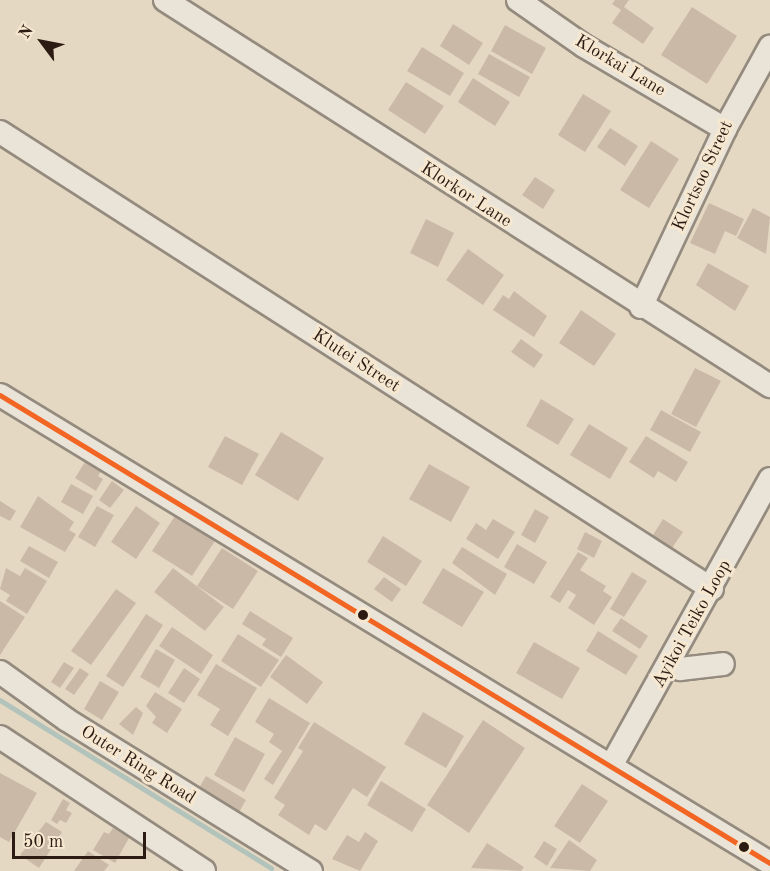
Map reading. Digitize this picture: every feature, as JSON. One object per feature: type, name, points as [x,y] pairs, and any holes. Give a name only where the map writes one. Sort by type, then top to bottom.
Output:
[{"type":"street","name":"Klorkor Lane","points":[[165,0],[642,308],[770,386]]},
{"type":"street","name":"Klorkai Lane","points":[[518,0],[584,46],[725,129]]},
{"type":"street","name":"Klortsoo Street","points":[[642,308],[725,129],[770,47]]},
{"type":"street","name":"Klutei Street","points":[[0,132],[712,589]]},
{"type":"street","points":[[0,394],[770,862]]},
{"type":"street","name":"Ayikoi Teiko Loop","points":[[611,766],[670,665],[770,479]]},
{"type":"street","points":[[670,665],[681,669],[723,664]]},
{"type":"street","name":"Outer Ring Road","points":[[0,672],[67,720],[311,871]]},
{"type":"street","points":[[0,738],[204,871]]},
{"type":"building","points":[[615,0],[629,0],[624,7],[654,28],[643,44],[612,23],[621,10],[612,4]]},
{"type":"building","points":[[692,7],[737,36],[707,84],[661,55]]},
{"type":"building","points":[[453,24],[483,43],[469,65],[440,46]]},
{"type":"building","points":[[505,25],[546,48],[532,74],[491,51]]},
{"type":"building","points":[[422,47],[464,73],[450,96],[407,71]]},
{"type":"building","points":[[489,54],[530,77],[519,97],[478,74]]},
{"type":"building","points":[[473,78],[510,102],[495,126],[458,102]]},
{"type":"building","points":[[406,82],[444,106],[425,134],[388,110]]},
{"type":"building","points":[[583,94],[611,111],[585,152],[558,135]]},
{"type":"building","points":[[610,128],[638,146],[625,166],[597,147]]},
{"type":"building","points":[[651,141],[679,159],[649,208],[620,190]]},
{"type":"building","points":[[535,177],[555,190],[543,209],[522,195]]},
{"type":"building","points":[[709,203],[744,219],[736,236],[725,231],[715,254],[690,243]]},
{"type":"building","points":[[753,208],[770,217],[766,254],[737,238]]},
{"type":"building","points":[[426,219],[454,233],[438,267],[410,253]]},
{"type":"building","points":[[468,249],[504,275],[483,305],[446,280]]},
{"type":"building","points":[[708,263],[749,286],[735,311],[696,285]]},
{"type":"building","points":[[514,291],[547,316],[534,337],[493,310],[503,295],[509,299]]},
{"type":"building","points":[[581,310],[616,334],[594,366],[559,343]]},
{"type":"building","points":[[521,339],[543,355],[534,368],[511,352]]},
{"type":"building","points":[[695,368],[721,381],[696,427],[671,414]]},
{"type":"building","points":[[541,399],[574,419],[558,445],[526,426]]},
{"type":"building","points":[[661,410],[701,432],[690,452],[650,430]]},
{"type":"building","points":[[589,424],[628,448],[610,479],[570,455]]},
{"type":"building","points":[[281,432],[324,458],[298,501],[255,475]]},
{"type":"building","points":[[225,436],[259,454],[242,485],[208,467]]},
{"type":"building","points":[[646,436],[688,462],[676,482],[658,471],[654,478],[629,462]]},
{"type":"building","points":[[88,457],[102,470],[98,476],[103,479],[96,491],[75,478]]},
{"type":"building","points":[[429,464],[470,487],[451,522],[409,499]]},
{"type":"building","points":[[112,481],[124,490],[110,508],[99,500]]},
{"type":"building","points":[[71,484],[93,496],[83,514],[61,502]]},
{"type":"building","points":[[38,496],[74,522],[69,530],[76,534],[65,552],[20,527]]},
{"type":"building","points":[[0,501],[16,511],[10,521],[0,516]]},
{"type":"building","points":[[97,506],[114,515],[95,547],[78,537]]},
{"type":"building","points":[[136,506],[160,523],[136,559],[111,542]]},
{"type":"building","points":[[535,509],[549,517],[535,543],[521,535]]},
{"type":"building","points":[[175,516],[215,541],[192,576],[152,551]]},
{"type":"building","points":[[493,519],[515,532],[498,559],[466,539],[476,523],[486,530]]},
{"type":"building","points":[[663,519],[683,532],[672,548],[653,535]]},
{"type":"building","points":[[585,532],[602,541],[594,558],[577,549]]},
{"type":"building","points":[[383,536],[422,561],[406,586],[367,562]]},
{"type":"building","points":[[517,544],[547,562],[534,584],[504,567]]},
{"type":"building","points":[[29,546],[58,562],[49,578],[20,561]]},
{"type":"building","points":[[462,547],[507,574],[495,595],[452,563]]},
{"type":"building","points":[[222,548],[258,571],[233,609],[197,586]]},
{"type":"building","points":[[578,552],[588,558],[580,570],[606,586],[603,591],[612,597],[594,625],[568,608],[576,595],[568,590],[560,603],[550,597]]},
{"type":"building","points":[[6,568],[20,576],[25,568],[47,581],[27,614],[6,601],[10,595],[0,589]]},
{"type":"building","points":[[173,568],[224,607],[205,631],[154,592]]},
{"type":"building","points":[[443,568],[484,592],[462,627],[422,603]]},
{"type":"building","points":[[632,572],[647,581],[624,617],[610,609]]},
{"type":"building","points":[[384,577],[401,589],[392,602],[374,589]]},
{"type":"building","points":[[116,589],[136,603],[91,665],[71,651]]},
{"type":"building","points":[[0,601],[25,617],[0,655]]},
{"type":"building","points":[[250,611],[293,638],[281,657],[262,645],[266,639],[242,624]]},
{"type":"building","points":[[146,614],[163,625],[123,687],[106,676]]},
{"type":"building","points":[[621,618],[648,636],[640,649],[612,631]]},
{"type":"building","points":[[172,627],[213,655],[201,674],[159,646]]},
{"type":"building","points":[[598,631],[638,656],[626,675],[586,651]]},
{"type":"building","points":[[238,634],[279,660],[261,687],[221,661]]},
{"type":"building","points":[[534,642],[580,668],[562,699],[516,673]]},
{"type":"building","points":[[156,649],[175,660],[159,688],[140,677]]},
{"type":"building","points":[[286,655],[323,682],[307,704],[270,677]]},
{"type":"building","points":[[64,662],[74,668],[60,688],[51,682]]},
{"type":"building","points":[[216,664],[257,688],[228,736],[210,725],[220,709],[197,695]]},
{"type":"building","points":[[80,668],[89,674],[74,695],[65,689]]},
{"type":"building","points":[[184,668],[200,679],[184,703],[168,693]]},
{"type":"building","points":[[100,681],[119,692],[102,720],[84,709]]},
{"type":"building","points":[[155,692],[182,709],[167,733],[152,723],[156,717],[146,706]]},
{"type":"building","points":[[269,698],[310,723],[273,785],[264,779],[282,751],[269,742],[274,734],[255,722]]},
{"type":"building","points":[[136,707],[143,713],[133,735],[119,724]]},
{"type":"building","points":[[423,712],[464,736],[446,768],[404,744]]},
{"type":"building","points":[[483,720],[525,748],[469,833],[427,805]]},
{"type":"building","points":[[314,722],[386,767],[367,797],[353,788],[326,831],[315,824],[309,835],[278,815],[285,805],[274,798],[303,751],[298,748]]},
{"type":"building","points":[[235,737],[265,754],[244,792],[214,775]]},
{"type":"building","points":[[0,773],[37,793],[9,842],[0,837]]},
{"type":"building","points":[[206,776],[246,800],[239,812],[199,788]]},
{"type":"building","points":[[381,781],[426,809],[412,832],[367,805]]},
{"type":"building","points":[[582,784],[608,801],[580,843],[554,826]]},
{"type":"building","points":[[63,799],[70,803],[66,810],[72,813],[66,823],[60,820],[57,824],[51,820]]},
{"type":"building","points":[[46,822],[62,832],[39,868],[20,855]]},
{"type":"building","points":[[113,828],[129,838],[115,863],[93,850],[104,832],[109,834]]},
{"type":"building","points":[[365,832],[378,841],[360,871],[332,859],[347,835],[359,842]]},
{"type":"building","points":[[569,840],[597,860],[590,871],[550,868]]},
{"type":"building","points":[[544,841],[557,849],[547,866],[534,857]]},
{"type":"building","points":[[487,843],[524,867],[521,871],[471,868]]},
{"type":"building","points":[[88,851],[109,865],[104,871],[74,871]]},
{"type":"waterway","points":[[0,700],[271,868]]},
{"type":"transit line","points":[[0,395],[770,863]]}]
